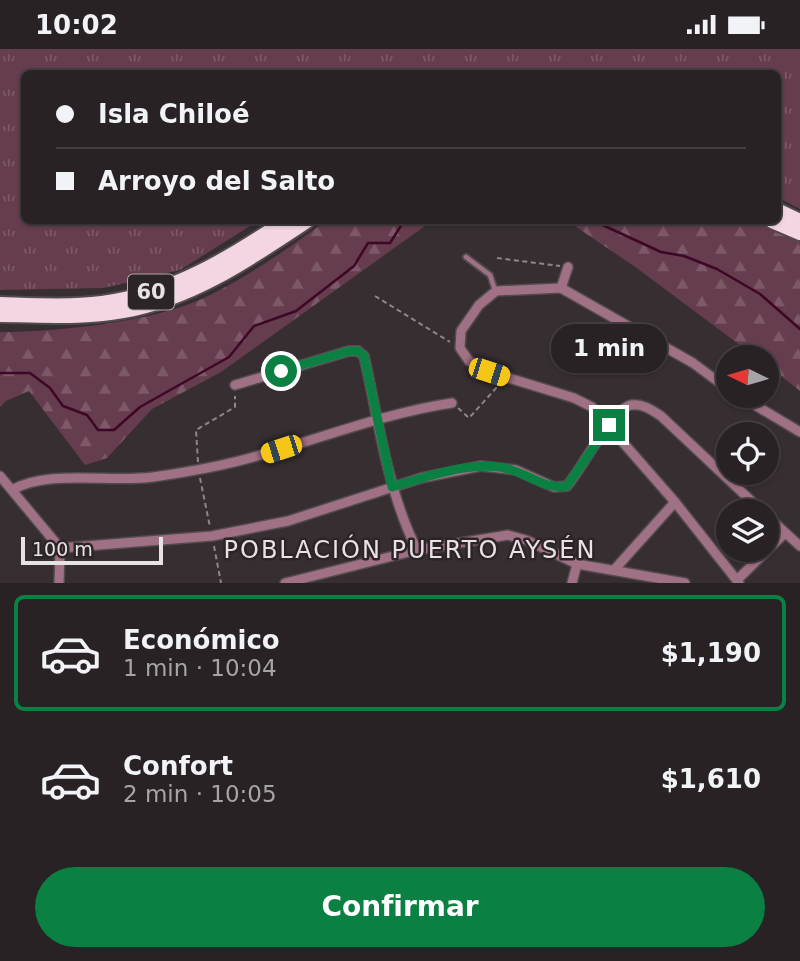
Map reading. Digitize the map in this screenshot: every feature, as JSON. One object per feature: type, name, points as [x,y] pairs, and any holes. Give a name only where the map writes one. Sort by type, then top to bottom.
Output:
[{"type":"highway","points":[[781,212],[800,221]]},
{"type":"highway","name":"60","points":[[0,304],[80,305],[139,296],[198,274],[280,224]]},
{"type":"highway","name":"60","points":[[0,318],[124,311],[171,299],[215,280],[302,224]]},
{"type":"highway","points":[[779,224],[800,233]]},
{"type":"street","points":[[561,288],[568,267]]},
{"type":"street","points":[[716,380],[692,363],[561,288],[496,291],[479,305],[461,331],[460,348],[468,361],[506,377],[574,398],[592,407],[675,502],[738,581],[785,533]]},
{"type":"street","points":[[235,385],[358,351],[364,356],[392,487],[402,519],[417,550]]},
{"type":"street","points":[[12,490],[26,482],[38,480],[125,481],[198,470],[256,457],[378,417],[452,403]]},
{"type":"street","points":[[60,548],[212,536],[288,521],[392,487],[481,466],[516,470],[554,487],[567,486],[609,425],[622,409],[630,405],[648,408],[749,499]]},
{"type":"street","points":[[760,408],[800,432]]},
{"type":"street","points":[[2,481],[60,548],[59,583]]},
{"type":"street","points":[[614,570],[675,502]]},
{"type":"street","points":[[779,528],[800,546]]},
{"type":"street","points":[[285,583],[417,550],[508,535],[526,540],[577,564],[685,583]]},
{"type":"street","points":[[572,583],[577,564]]},
{"type":"lane","points":[[466,257],[490,275],[496,291]]},
{"type":"path","points":[[498,258],[568,267]]},
{"type":"path","points":[[375,296],[460,348]]},
{"type":"path","points":[[452,403],[469,418],[506,377]]},
{"type":"path","points":[[198,470],[195,430],[235,407],[235,385]]},
{"type":"green space","points":[[0,49],[800,49],[800,209],[781,199],[781,70],[21,70],[21,224],[253,224],[180,270],[104,288],[0,290]]},
{"type":"green space","points":[[322,224],[428,224],[221,372],[152,409],[107,458],[85,465],[29,391],[6,401],[0,407],[0,332],[104,324],[159,313],[204,298],[282,252]]},
{"type":"green space","points":[[572,224],[760,224],[800,240],[800,391],[779,374],[779,345],[740,345],[638,269]]},
{"type":"waterway","points":[[0,373],[30,373],[50,388],[63,406],[87,415],[98,430],[114,430],[140,407],[229,357],[254,326],[296,311],[354,266],[368,243],[390,243],[402,224]]},
{"type":"waterway","points":[[600,224],[661,252],[684,256],[717,269],[760,294],[800,329]]},
{"type":"district","name":"POBLACIÓN PUERTO AYSÉN","points":[[410,550]]},
{"type":"route","points":[[281,371],[349,351],[358,351],[364,356],[392,487],[481,466],[516,470],[561,488],[567,486],[609,425]]}]
